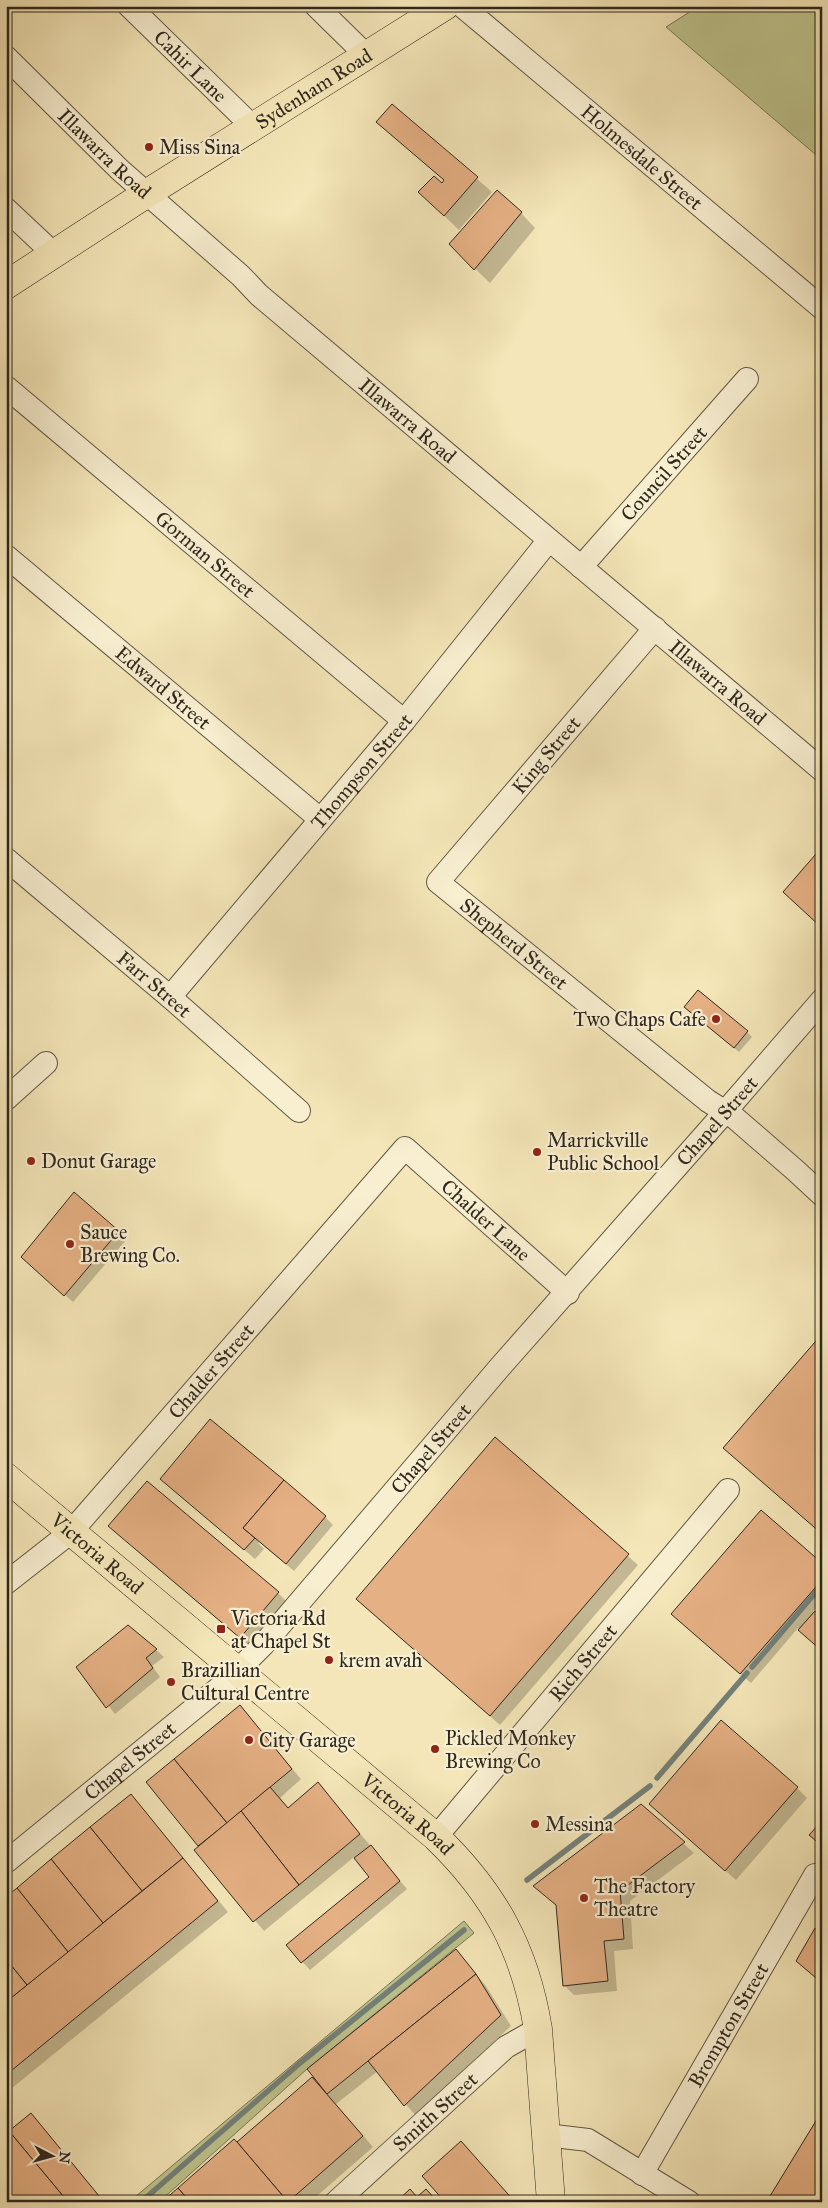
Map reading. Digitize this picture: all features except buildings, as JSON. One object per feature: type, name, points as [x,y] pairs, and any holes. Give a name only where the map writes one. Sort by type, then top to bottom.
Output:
[{"type":"main road","name":"Sydenham Road","points":[[6,285],[146,194],[446,6]]},
{"type":"main road","name":"Victoria Road","points":[[6,1477],[436,1837],[473,1874],[502,1918],[515,1945],[529,1986],[538,2030],[552,2202]]},
{"type":"street","name":"Cahir Lane","points":[[129,6],[253,128]]},
{"type":"street","points":[[316,6],[367,56]]},
{"type":"street","name":"Holmesdale Street","points":[[462,6],[822,308]]},
{"type":"street","name":"Illawarra Road","points":[[6,57],[146,194],[241,276],[259,295],[822,770]]},
{"type":"street","points":[[6,210],[54,254]]},
{"type":"street","name":"Council Street","points":[[581,567],[747,379]]},
{"type":"street","name":"Gorman Street","points":[[6,387],[404,721]]},
{"type":"street","name":"Thompson Street","points":[[170,997],[404,721],[549,540]]},
{"type":"street","name":"Edward Street","points":[[6,556],[320,820]]},
{"type":"street","name":"King Street","points":[[438,882],[654,628]]},
{"type":"street","name":"Farr Street","points":[[6,859],[170,997],[299,1111]]},
{"type":"street","name":"Shepherd Street","points":[[438,882],[708,1101],[735,1118],[822,1195]]},
{"type":"street","name":"Chapel Street","points":[[6,1862],[224,1684],[263,1645],[494,1374],[568,1293],[822,1000]]},
{"type":"street","points":[[6,1099],[46,1063]]},
{"type":"street","name":"Chalder Lane","points":[[405,1148],[568,1293]]},
{"type":"street","name":"Chalder Street","points":[[6,1583],[71,1532],[405,1148]]},
{"type":"street","name":"Rich Street","points":[[436,1837],[728,1490]]},
{"type":"street","name":"Brompton Street","points":[[642,2174],[816,1875]]},
{"type":"street","name":"Smith Street","points":[[336,2202],[506,2048],[538,2030]]},
{"type":"street","points":[[546,2135],[588,2140],[689,2202]]},
{"type":"green space","points":[[699,6],[822,6],[822,160],[666,27]]},
{"type":"green space","points":[[464,1921],[474,1933],[307,2069],[159,2202],[129,2202]]},
{"type":"waterway","points":[[752,1667],[822,1585]]},
{"type":"waterway","points":[[657,1778],[747,1673]]},
{"type":"waterway","points":[[527,1880],[650,1786]]},
{"type":"waterway","points":[[141,2202],[300,2063],[464,1930]]},
{"type":"place","name":"Miss Sina","points":[[149,147]]},
{"type":"place","name":"Two Chaps Cafe","points":[[716,1019]]},
{"type":"place","name":"Marrickville Public School","points":[[537,1152]]},
{"type":"place","name":"Donut Garage","points":[[31,1161]]},
{"type":"place","name":"Sauce Brewing Co.","points":[[70,1244]]},
{"type":"place","name":"Victoria Rd at Chapel St","points":[[221,1629]]},
{"type":"place","name":"krem avah","points":[[329,1660]]},
{"type":"place","name":"Brazillian Cultural Centre","points":[[171,1682]]},
{"type":"place","name":"City Garage","points":[[249,1740]]},
{"type":"place","name":"Pickled Monkey Brewing Co","points":[[435,1749]]},
{"type":"place","name":"Messina","points":[[535,1824]]},
{"type":"place","name":"The Factory Theatre","points":[[584,1898]]}]
